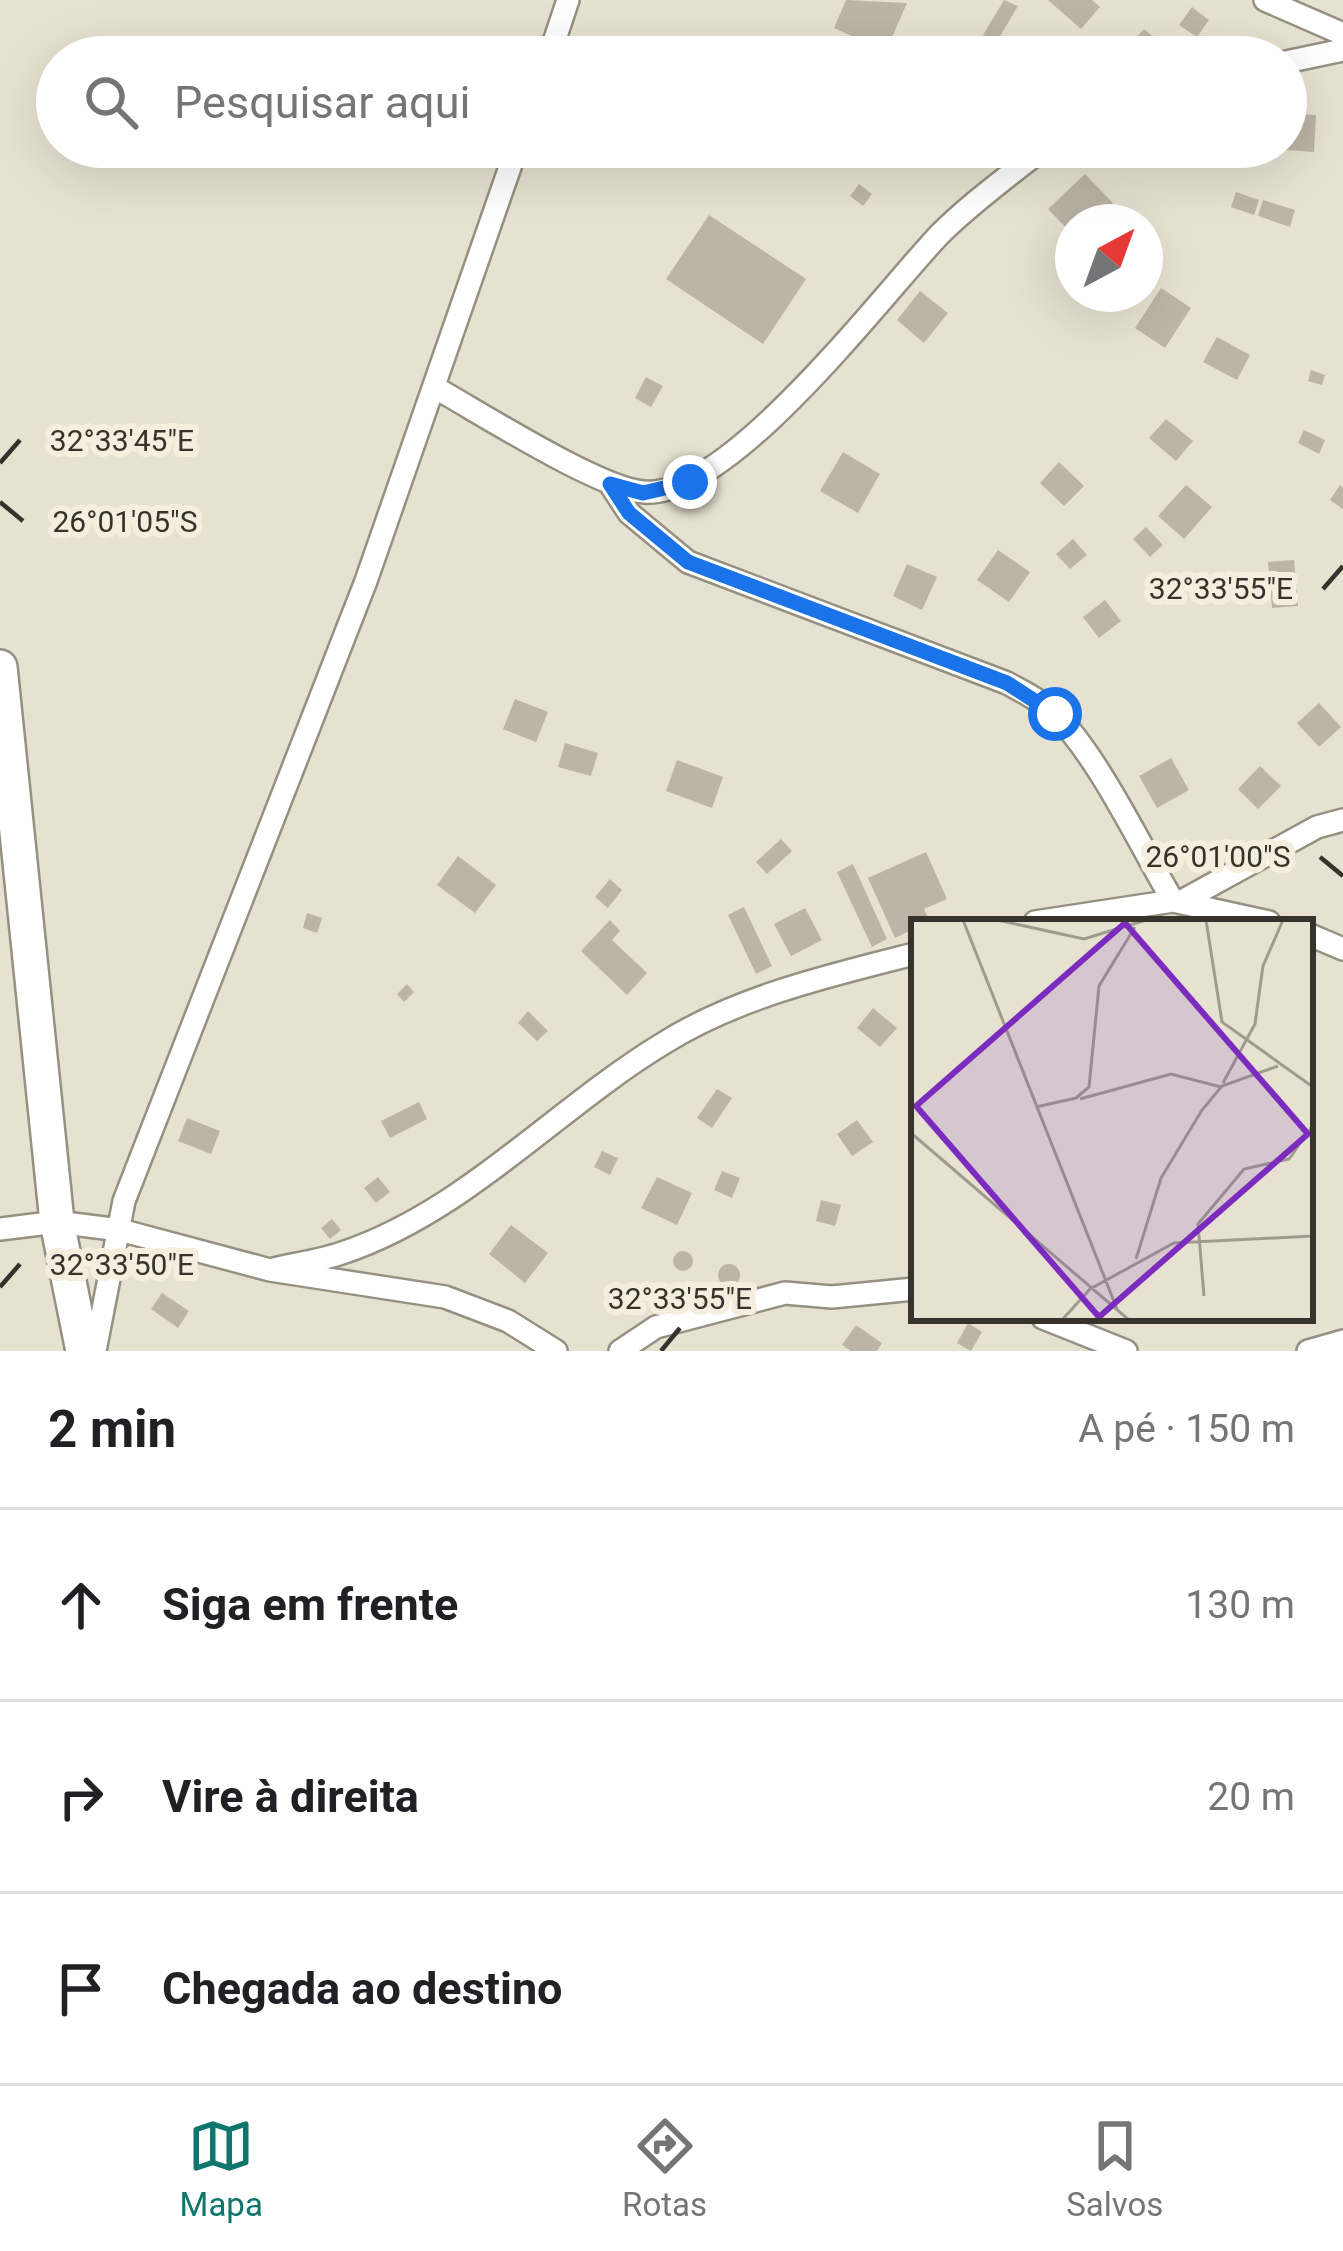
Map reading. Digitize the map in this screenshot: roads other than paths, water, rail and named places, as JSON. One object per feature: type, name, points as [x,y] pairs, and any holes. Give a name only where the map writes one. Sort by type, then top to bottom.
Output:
[{"type":"street","points":[[556,36],[568,0]]},
{"type":"street","points":[[1264,0],[1343,34]]},
{"type":"street","points":[[1307,58],[1343,50]]},
{"type":"street","points":[[95,1351],[124,1201],[366,581],[510,168]]},
{"type":"street","points":[[434,387],[610,484],[643,493],[690,482],[764,427],[960,214],[1018,168]]},
{"type":"street","points":[[610,484],[629,513],[688,562],[1033,697],[1055,714],[1084,751],[1178,901],[1256,919]]},
{"type":"street","points":[[0,668],[57,1222],[83,1351]]},
{"type":"street","points":[[1055,919],[1178,901],[1317,827],[1343,820]]},
{"type":"street","points":[[1313,936],[1343,949]]},
{"type":"street","points":[[270,1270],[341,1254],[402,1227],[539,1136],[665,1041],[835,974],[911,955]]},
{"type":"street","points":[[0,1229],[57,1222],[120,1230],[270,1270],[445,1297],[508,1321],[556,1351]]},
{"type":"street","points":[[620,1351],[656,1327],[785,1293],[832,1297],[911,1289]]},
{"type":"street","points":[[1051,1321],[1126,1351]]},
{"type":"street","points":[[1308,1351],[1343,1341]]}]
